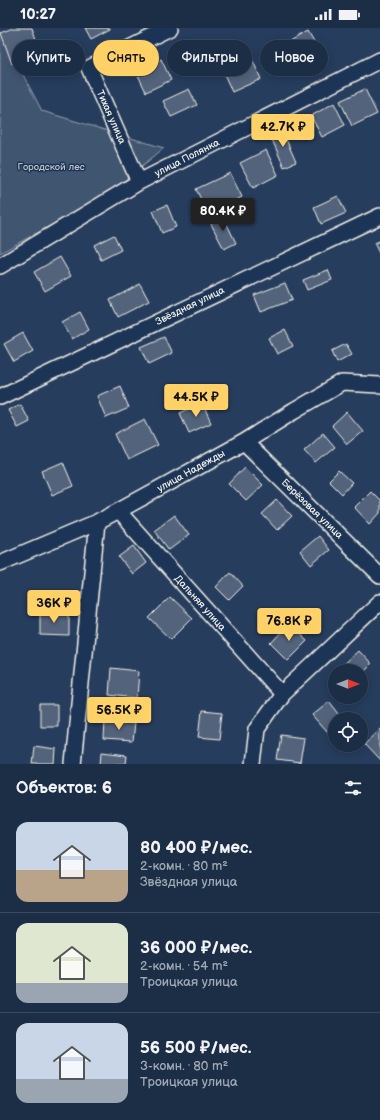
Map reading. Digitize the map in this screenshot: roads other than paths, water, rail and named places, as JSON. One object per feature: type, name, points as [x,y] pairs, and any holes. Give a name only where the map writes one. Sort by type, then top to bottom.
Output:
[{"type":"street","name":"Тихая улица","points":[[139,182],[89,68],[170,28]]},
{"type":"street","name":"улица Полянка","points":[[0,266],[139,182],[380,60]]},
{"type":"street","name":"Звёздная улица","points":[[0,397],[380,216]]},
{"type":"street","name":"улица Надежды","points":[[0,562],[97,522],[244,442],[342,383],[379,386]]},
{"type":"street","name":"Берёзовая улица","points":[[244,442],[380,576]]},
{"type":"street","name":"Дальняя улица","points":[[118,511],[282,694]]},
{"type":"street","points":[[73,764],[97,522]]},
{"type":"street","points":[[253,764],[256,729],[282,694],[380,602]]},
{"type":"park label","name":"Городской лес","points":[[51,167]]}]
